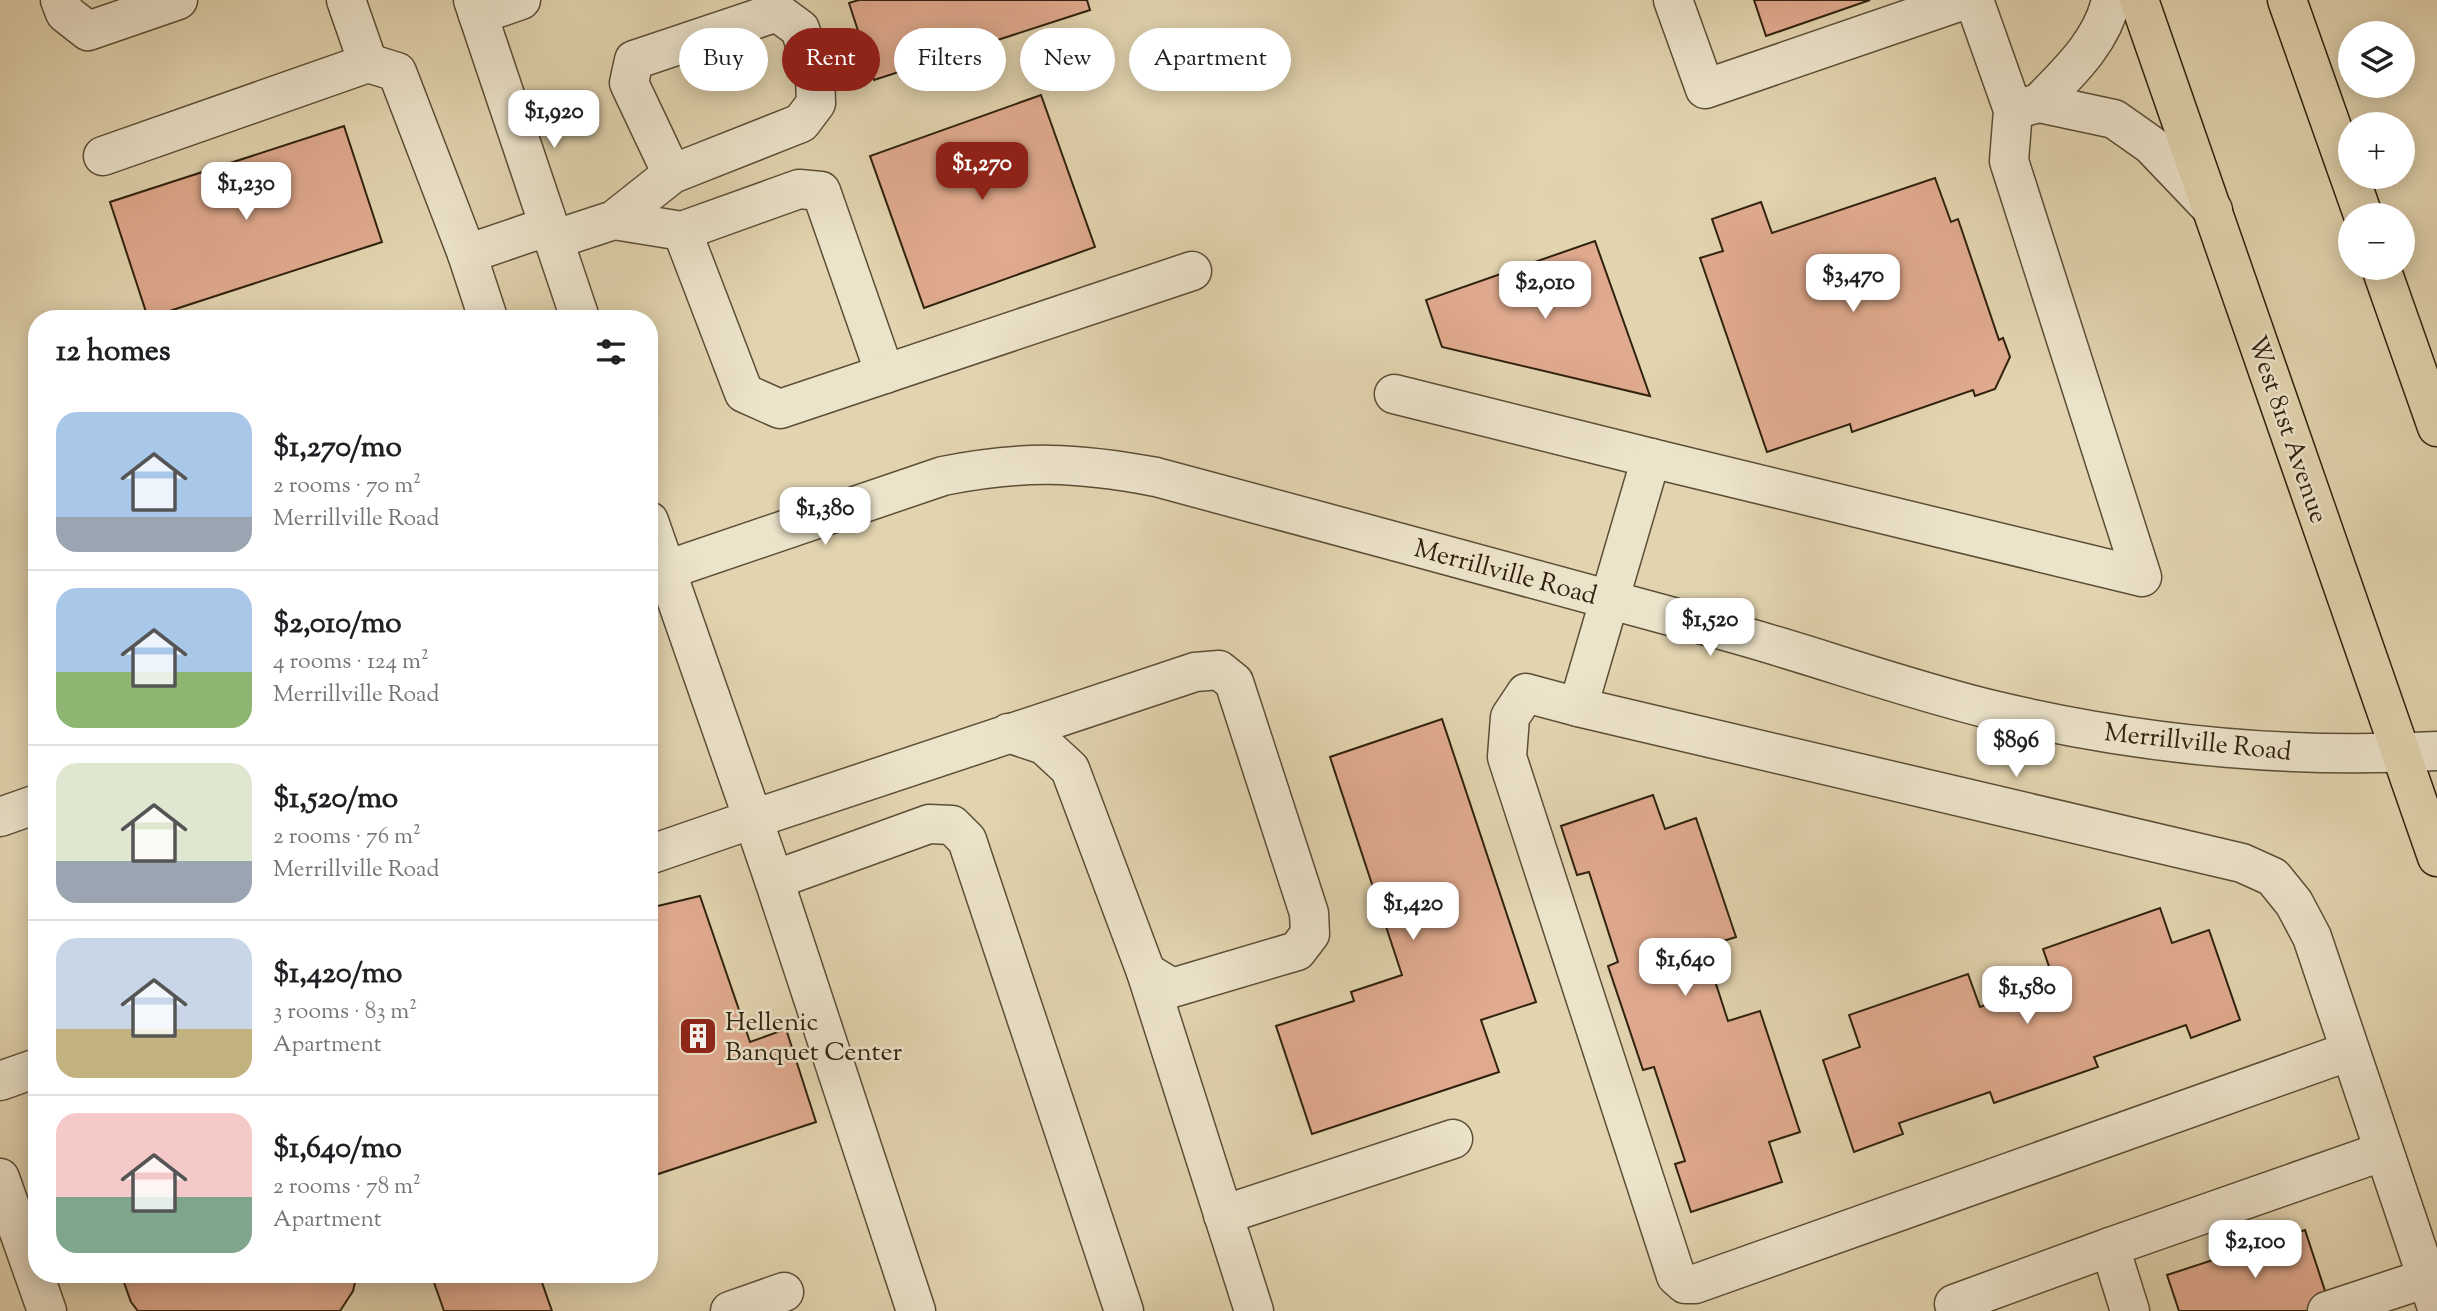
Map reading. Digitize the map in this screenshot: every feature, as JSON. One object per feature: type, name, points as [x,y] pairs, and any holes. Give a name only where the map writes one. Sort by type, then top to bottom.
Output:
[{"type":"main road","name":"West 81st Avenue","points":[[2139,0],[2213,210],[2419,752],[2437,858]]},
{"type":"main road","points":[[2287,0],[2359,203]]},
{"type":"main road","points":[[2385,280],[2437,427]]},
{"type":"street","points":[[61,0],[65,13],[88,31],[178,0]]},
{"type":"street","points":[[346,0],[368,63]]},
{"type":"street","points":[[521,0],[475,8],[577,310]]},
{"type":"street","points":[[1673,0],[1705,89],[1964,0]]},
{"type":"street","points":[[1974,0],[2026,106]]},
{"type":"street","points":[[1394,394],[2142,577],[2009,161],[2026,106],[2082,58],[2107,16],[2111,0]]},
{"type":"street","points":[[614,220],[672,174],[802,123],[816,103],[816,76],[800,29],[777,12],[634,60],[629,83],[672,174]]},
{"type":"street","points":[[103,156],[368,63],[397,72],[467,254],[485,310]]},
{"type":"street","points":[[2026,106],[2114,119],[2151,145],[2213,210]]},
{"type":"street","points":[[467,254],[614,220],[682,231],[799,189],[821,191],[885,374]]},
{"type":"street","points":[[682,231],[744,393],[780,409],[1192,271]]},
{"type":"street","points":[[1578,707],[1650,458]]},
{"type":"street","name":"Merrillville Road","points":[[658,572],[943,476],[1028,464],[1075,464],[1156,477],[1763,642],[1998,711],[2152,741],[2225,748],[2419,752]]},
{"type":"street","points":[[658,572],[774,880],[916,1311]]},
{"type":"street","points":[[658,852],[1195,672],[1219,670],[1234,682],[1309,913],[1310,934],[1297,951],[1172,988],[1146,972]]},
{"type":"street","points":[[2327,1311],[2432,1293],[2312,937],[2294,903],[2273,877],[2242,863],[1526,693],[1510,717],[1507,757],[1676,1276],[1685,1284],[1695,1284],[2350,1051]]},
{"type":"street","points":[[1008,733],[1044,746],[1070,769],[1146,972],[1254,1311]]},
{"type":"street","points":[[0,817],[28,807]]},
{"type":"street","points":[[774,880],[929,824],[952,825],[967,840],[1124,1311]]},
{"type":"street","points":[[0,1080],[28,1071]]},
{"type":"street","points":[[1223,1215],[1453,1139]]},
{"type":"street","points":[[1954,1304],[2384,1151]]},
{"type":"street","points":[[0,1178],[28,1257]]},
{"type":"street","points":[[2110,1247],[2130,1311]]},
{"type":"street","points":[[37,1283],[47,1311]]},
{"type":"street","points":[[730,1311],[784,1292]]},
{"type":"building","points":[[859,0],[1087,0],[1090,10],[1034,28],[1020,28],[1020,33],[1006,37],[1006,28],[894,28],[894,74],[880,78],[880,28],[857,28],[849,3]]},
{"type":"building","points":[[1754,0],[1870,0],[1766,36]]},
{"type":"building","points":[[1041,95],[1095,247],[924,308],[870,156]]},
{"type":"building","points":[[344,126],[382,242],[173,310],[145,310],[110,202]]},
{"type":"building","points":[[1935,178],[1951,222],[1958,219],[1999,340],[2003,338],[2010,357],[1995,389],[1975,396],[1973,390],[1852,432],[1850,424],[1767,452],[1700,258],[1723,251],[1712,219],[1761,202],[1772,233]]},
{"type":"building","points":[[1595,241],[1650,396],[1442,347],[1426,300]]},
{"type":"building","points":[[1442,719],[1536,1002],[1481,1020],[1499,1072],[1312,1134],[1276,1026],[1354,1001],[1351,992],[1402,975],[1330,757]]},
{"type":"building","points":[[1653,795],[1665,829],[1696,818],[1736,937],[1704,947],[1728,1021],[1760,1011],[1800,1132],[1769,1142],[1782,1182],[1691,1212],[1675,1164],[1685,1161],[1654,1067],[1643,1070],[1608,966],[1618,962],[1589,872],[1577,875],[1561,826]]},
{"type":"building","name":"Hellenic Banquet Center","points":[[700,896],[750,1042],[786,1029],[816,1122],[658,1174],[658,906]]},
{"type":"building","points":[[2160,908],[2172,943],[2209,930],[2240,1020],[2191,1038],[2186,1025],[2094,1057],[2098,1067],[1994,1103],[1990,1092],[1899,1123],[1903,1134],[1854,1152],[1823,1060],[1860,1047],[1849,1015],[1968,974],[1980,1007],[2054,981],[2043,949]]},
{"type":"building","points":[[2305,1230],[2331,1309],[2179,1311],[2167,1275]]},
{"type":"building","points":[[124,1283],[355,1283],[340,1311],[138,1311],[131,1302]]},
{"type":"building","points":[[434,1283],[542,1283],[552,1311],[444,1311]]},
{"type":"place","name":"Hellenic Banquet Center","points":[[698,1036]]}]
